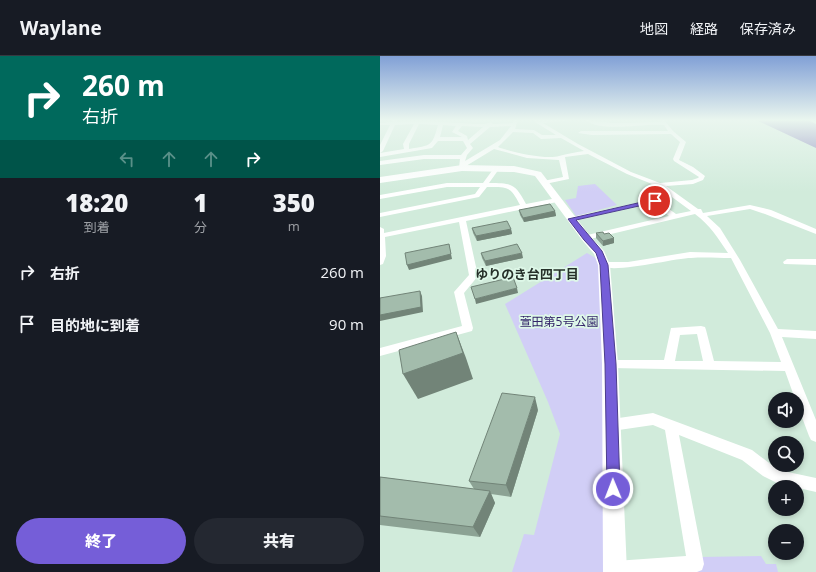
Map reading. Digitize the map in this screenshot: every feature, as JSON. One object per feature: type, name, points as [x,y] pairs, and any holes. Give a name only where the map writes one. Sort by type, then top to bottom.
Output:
[{"type":"street","points":[[406,144],[406,151]]},
{"type":"street","points":[[380,155],[430,147],[433,144]]},
{"type":"street","points":[[463,163],[467,150],[470,148],[467,144]]},
{"type":"street","points":[[380,180],[463,163],[497,144]]},
{"type":"street","points":[[574,144],[629,173],[659,185],[700,213],[717,230],[775,333],[816,436]]},
{"type":"street","points":[[585,144],[589,147],[589,152]]},
{"type":"street","points":[[659,185],[693,182],[701,179],[702,176],[698,172],[677,161],[676,156],[682,144]]},
{"type":"street","points":[[493,147],[507,153],[541,158],[562,158],[562,156],[589,152]]},
{"type":"street","points":[[380,163],[424,157],[496,169],[527,170],[538,174],[586,238],[600,253],[604,265],[610,364],[615,570],[696,564],[671,426]]},
{"type":"street","points":[[545,182],[566,178],[562,158]]},
{"type":"street","points":[[380,215],[477,196],[496,169]]},
{"type":"street","points":[[380,196],[447,185],[486,184],[505,186],[515,190],[524,206]]},
{"type":"street","points":[[380,236],[557,200]]},
{"type":"street","points":[[572,219],[655,201],[675,217]]},
{"type":"street","points":[[586,238],[675,217],[750,207],[768,212],[816,232]]},
{"type":"street","points":[[380,352],[468,328],[459,292],[474,276],[462,219]]},
{"type":"street","points":[[380,229],[382,256],[380,262]]},
{"type":"street","points":[[604,265],[628,265],[690,256],[733,256]]},
{"type":"street","points":[[786,262],[816,262]]},
{"type":"street","points":[[669,365],[675,331],[701,330],[710,366]]},
{"type":"street","points":[[775,333],[816,335]]},
{"type":"street","points":[[610,364],[788,367]]},
{"type":"street","points":[[612,425],[653,419],[747,455],[768,471],[782,478],[816,486]]},
{"type":"green space","points":[[595,184],[617,205],[576,216],[565,200],[576,198],[578,186]]},
{"type":"green space","name":"萱田第5号公園","points":[[587,253],[599,260],[614,572],[512,572],[524,534],[534,535],[560,434],[548,402],[505,304]]},
{"type":"green space","points":[[761,556],[766,564],[776,564],[778,572],[618,572],[699,557]]},
{"type":"shaded area","points":[[808,144],[816,144],[816,148]]},
{"type":"building","points":[[550,204],[555,211],[523,218],[519,210]]},
{"type":"building","points":[[507,221],[511,229],[476,236],[472,228]]},
{"type":"building","points":[[603,232],[604,234],[609,233],[614,238],[603,241],[596,233]]},
{"type":"building","points":[[449,244],[451,254],[407,265],[405,253]]},
{"type":"building","points":[[517,244],[522,253],[485,261],[481,253]]},
{"type":"building","points":[[513,277],[517,288],[475,299],[471,287]]},
{"type":"building","points":[[420,291],[421,307],[380,315],[380,298]]},
{"type":"building","points":[[456,332],[463,353],[403,374],[399,350]]},
{"type":"building","points":[[502,393],[535,397],[506,485],[469,481]]},
{"type":"building","points":[[380,477],[490,491],[473,527],[380,516]]},
{"type":"district","name":"ゆりのき台四丁目","points":[[527,274]]},
{"type":"route","points":[[613,489],[610,364],[604,265],[600,253],[586,238],[572,219],[655,201]]}]
